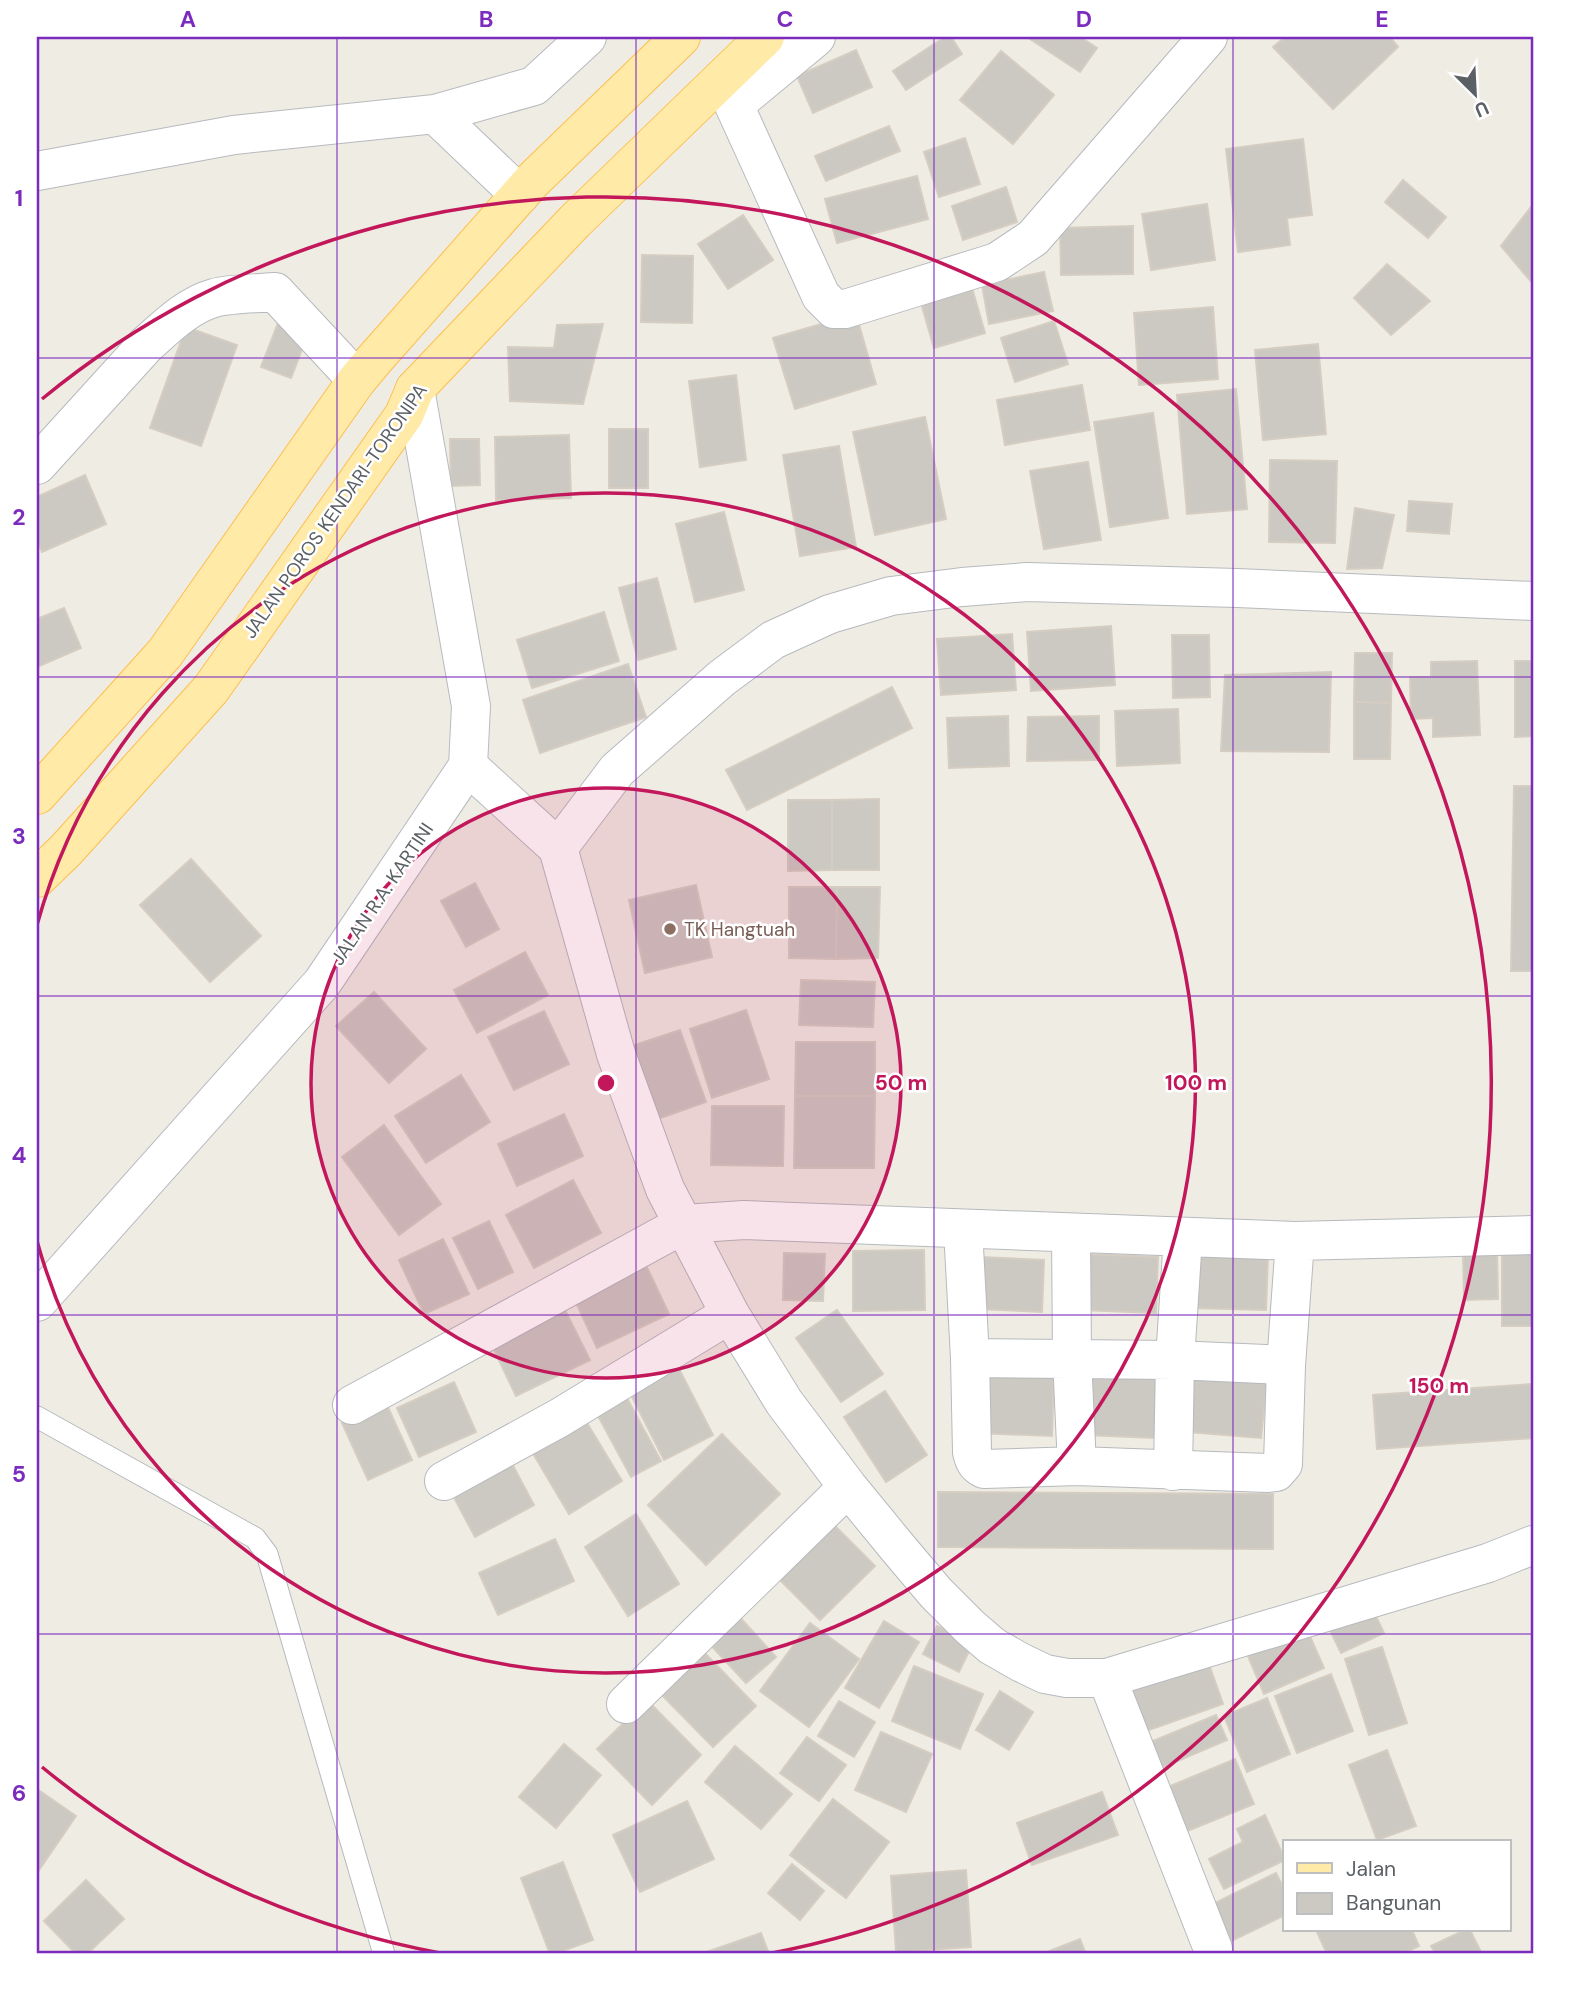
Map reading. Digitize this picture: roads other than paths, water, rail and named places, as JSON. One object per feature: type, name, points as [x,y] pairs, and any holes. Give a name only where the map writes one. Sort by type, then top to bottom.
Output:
[{"type":"main road","points":[[37,795],[165,653],[365,371],[520,195],[681,37]]},
{"type":"main road","name":"JALAN POROS KENDARI-TORONIPA","points":[[37,878],[66,850],[211,689],[404,415],[415,389],[562,234],[765,37]]},
{"type":"main road","points":[[520,195],[562,234]]},
{"type":"main road","points":[[365,371],[415,389]]},
{"type":"main road","points":[[165,653],[211,689]]},
{"type":"street","points":[[37,171],[234,135],[435,114],[534,86],[587,37]]},
{"type":"street","points":[[816,37],[734,105],[821,296],[834,309],[839,309],[997,262],[1017,250],[1033,238],[1208,37]]},
{"type":"street","points":[[435,114],[520,195]]},
{"type":"street","points":[[37,465],[146,345],[188,311],[213,298],[275,292],[365,371]]},
{"type":"street","points":[[415,389],[471,706],[468,766],[558,848],[616,1054],[665,1189],[730,1314],[784,1402],[848,1487],[936,1593],[970,1628],[992,1646],[1020,1662],[1045,1674],[1067,1678],[1107,1678],[1488,1563],[1533,1545]]},
{"type":"street","points":[[558,848],[617,770],[722,678],[773,640],[830,614],[891,596],[1027,582],[1533,601]]},
{"type":"street","name":"JALAN R.A. KARTINI","points":[[37,1302],[322,983],[468,766]]},
{"type":"street","points":[[352,1405],[684,1224],[744,1220],[1295,1241],[1533,1235]]},
{"type":"street","points":[[963,1229],[972,1452],[974,1461],[984,1469],[1077,1466],[1173,1471],[1276,1472],[1283,1464],[1286,1365],[1295,1241]]},
{"type":"street","points":[[1071,1233],[1072,1358],[1077,1466]]},
{"type":"street","points":[[1173,1471],[1175,1360],[1182,1237]]},
{"type":"street","points":[[444,1481],[559,1418],[730,1314]]},
{"type":"street","points":[[970,1358],[1175,1360],[1286,1365]]},
{"type":"street","points":[[626,1704],[848,1487]]},
{"type":"street","points":[[1107,1678],[1213,1950]]},
{"type":"lane","points":[[37,1417],[255,1538],[267,1554],[384,1954]]},
{"type":"place","name":"TK Hangtuah","points":[[670,929]]}]
